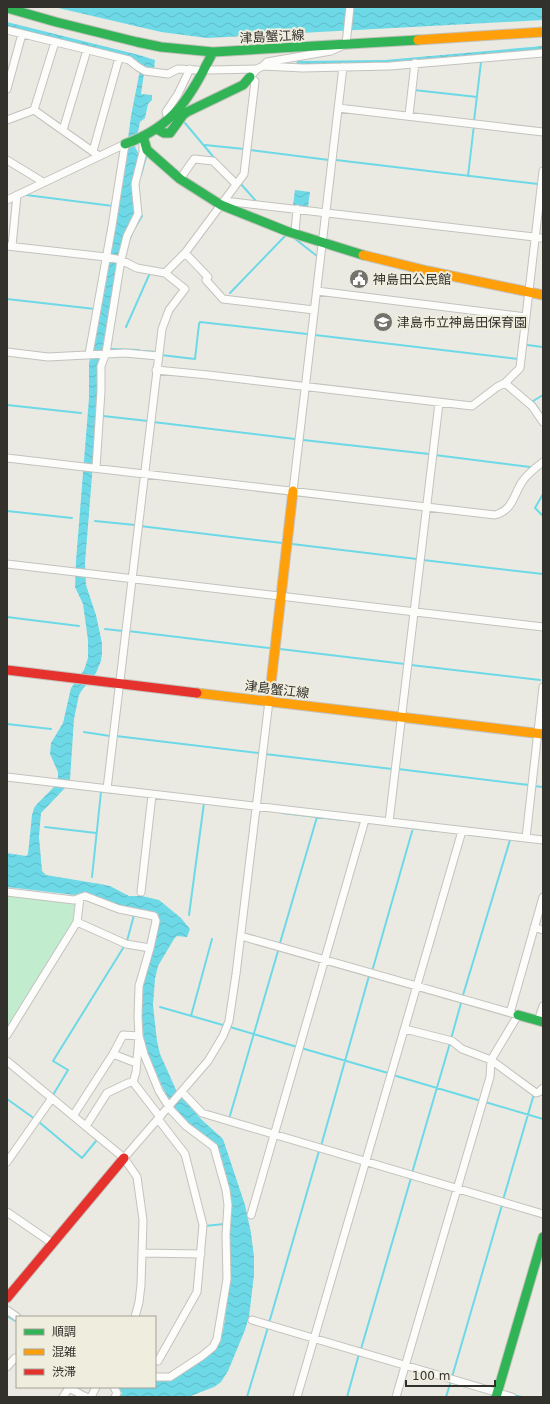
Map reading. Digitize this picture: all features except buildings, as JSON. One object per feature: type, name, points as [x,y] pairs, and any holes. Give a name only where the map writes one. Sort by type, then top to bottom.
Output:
[{"type":"street","points":[[157,129],[164,133],[170,133],[183,115],[187,112],[243,85],[260,67],[267,62],[331,51],[346,40],[350,7]]},
{"type":"street","name":"津島蟹江線","points":[[7,8],[56,22],[161,47],[213,52],[346,40],[543,32]]},
{"type":"street","points":[[7,30],[129,60],[145,71],[168,74],[178,69],[193,70],[166,112],[169,120]]},
{"type":"street","points":[[7,89],[22,34]]},
{"type":"street","points":[[34,110],[55,42]]},
{"type":"street","points":[[63,130],[87,50]]},
{"type":"street","points":[[7,200],[99,156],[141,138],[157,129],[169,120],[189,97],[213,52]]},
{"type":"street","points":[[210,70],[260,67],[390,66],[543,52]]},
{"type":"street","points":[[93,151],[119,58]]},
{"type":"street","points":[[409,116],[415,63]]},
{"type":"street","points":[[7,1298],[10,1288],[52,1243],[208,1061],[216,1049],[229,1021],[269,701],[343,67]]},
{"type":"street","points":[[165,273],[185,253],[244,174],[254,81],[250,77]]},
{"type":"street","points":[[338,108],[543,132]]},
{"type":"street","points":[[7,120],[34,110]]},
{"type":"street","points":[[34,110],[99,156]]},
{"type":"street","points":[[141,138],[147,150],[180,179],[223,203],[258,220],[322,243],[362,255],[428,271],[543,295]]},
{"type":"street","points":[[95,468],[101,391],[101,366],[105,353],[126,236],[138,214],[135,184],[142,152],[141,138]]},
{"type":"street","points":[[89,354],[95,327],[126,144]]},
{"type":"street","points":[[180,179],[194,159],[213,161],[236,184]]},
{"type":"street","points":[[7,160],[43,182]]},
{"type":"street","points":[[156,370],[472,406],[497,387],[505,383],[520,368],[543,171]]},
{"type":"street","points":[[17,196],[9,246],[121,260],[137,268],[165,273],[185,289],[169,310],[165,319],[158,356],[107,789]]},
{"type":"street","points":[[223,203],[297,209],[543,238]]},
{"type":"street","points":[[294,232],[297,209]]},
{"type":"street","points":[[185,253],[208,277],[206,280],[222,299],[314,310]]},
{"type":"street","points":[[317,291],[526,316]]},
{"type":"street","points":[[7,352],[48,357],[105,353],[158,356]]},
{"type":"street","points":[[505,383],[532,406],[543,422]]},
{"type":"street","points":[[389,822],[439,402]]},
{"type":"street","points":[[7,458],[495,515],[502,513],[511,505],[522,482],[534,468],[543,462]]},
{"type":"street","points":[[7,564],[543,627]]},
{"type":"street","name":"津島蟹江線","points":[[7,670],[540,734]]},
{"type":"street","points":[[526,838],[540,734],[543,687]]},
{"type":"street","points":[[7,777],[256,806],[365,822],[389,822],[461,833],[543,840]]},
{"type":"street","points":[[142,892],[152,795]]},
{"type":"street","points":[[251,1215],[365,822]]},
{"type":"street","points":[[297,1397],[461,833]]},
{"type":"street","points":[[7,892],[74,900],[85,896],[119,909],[154,916],[156,921],[139,986],[139,1036],[133,1082],[186,1154],[203,1224],[197,1292],[156,1363]]},
{"type":"street","points":[[396,1397],[490,1077],[491,1060],[514,1014],[534,928],[543,897]]},
{"type":"street","points":[[7,1035],[77,922],[80,898]]},
{"type":"street","points":[[77,922],[126,944],[150,948]]},
{"type":"street","points":[[534,928],[543,930]]},
{"type":"street","points":[[240,936],[325,959],[541,1022],[543,1006]]},
{"type":"street","points":[[405,1029],[452,1041],[462,1048],[491,1060],[536,1093],[543,1088]]},
{"type":"street","points":[[73,1116],[123,1035],[139,1036]]},
{"type":"street","points":[[139,1036],[144,1054],[160,1091],[169,1106],[186,1126],[214,1147],[225,1182],[227,1194],[227,1278],[219,1331],[213,1347],[170,1377],[156,1377]]},
{"type":"street","points":[[112,1054],[136,1063]]},
{"type":"street","points":[[8,1065],[52,1098],[124,1158],[137,1177],[143,1220],[140,1302],[135,1316]]},
{"type":"street","points":[[86,1126],[107,1093],[133,1082]]},
{"type":"street","points":[[181,1093],[202,1113],[543,1214]]},
{"type":"street","points":[[7,1162],[52,1098]]},
{"type":"street","points":[[7,1212],[52,1243]]},
{"type":"street","points":[[497,1395],[543,1237]]},
{"type":"street","points":[[142,1253],[201,1254]]},
{"type":"street","points":[[7,1310],[16,1316]]},
{"type":"street","points":[[252,1320],[489,1389],[497,1395],[512,1397]]},
{"type":"street","points":[[7,1367],[16,1358]]},
{"type":"street","points":[[63,1397],[68,1388]]},
{"type":"street","points":[[70,1388],[86,1397]]},
{"type":"street","points":[[91,1397],[96,1388]]},
{"type":"street","points":[[114,1388],[117,1393],[115,1397]]},
{"type":"green space","points":[[7,894],[77,903],[75,921],[7,1031]]},
{"type":"water","points":[[54,7],[543,7],[543,20],[207,38],[161,32]]},
{"type":"water","points":[[7,22],[155,60],[154,69],[145,67],[141,94],[152,95],[152,100],[148,104],[145,118],[140,122],[135,147],[139,154],[134,214],[124,234],[119,252],[99,365],[99,389],[85,563],[86,585],[96,615],[102,643],[101,661],[96,673],[79,695],[74,719],[70,780],[66,787],[41,813],[39,837],[42,871],[46,875],[110,886],[129,896],[142,896],[159,900],[181,918],[190,929],[187,937],[177,936],[174,939],[158,966],[155,979],[153,1005],[157,1041],[160,1054],[177,1092],[201,1119],[223,1139],[245,1205],[251,1233],[254,1257],[254,1275],[249,1317],[228,1371],[221,1382],[214,1387],[188,1397],[120,1397],[122,1393],[119,1388],[156,1388],[156,1380],[168,1381],[172,1379],[198,1363],[215,1349],[219,1344],[224,1326],[231,1270],[229,1231],[230,1202],[227,1177],[216,1145],[213,1141],[196,1130],[173,1108],[148,1058],[144,1044],[141,1006],[142,993],[157,932],[159,916],[158,914],[117,906],[81,893],[75,895],[7,887],[7,853],[26,856],[28,854],[34,808],[56,784],[58,772],[50,754],[51,743],[63,723],[71,688],[84,670],[88,658],[88,640],[83,604],[75,587],[89,398],[89,363],[98,327],[119,207],[131,116],[141,65],[136,60],[128,57],[7,28]]},
{"type":"water","points":[[543,46],[543,50],[395,63],[296,65],[297,61],[385,60]]},
{"type":"water","points":[[295,190],[310,192],[308,207],[293,205]]},
{"type":"waterway","points":[[474,121],[481,62]]},
{"type":"waterway","points":[[414,90],[477,97]]},
{"type":"waterway","points":[[185,123],[216,160]]},
{"type":"waterway","points":[[468,176],[474,125]]},
{"type":"waterway","points":[[205,145],[244,149]]},
{"type":"waterway","points":[[250,150],[329,160]]},
{"type":"waterway","points":[[141,175],[146,157]]},
{"type":"waterway","points":[[336,160],[538,184]]},
{"type":"waterway","points":[[240,183],[256,201]]},
{"type":"waterway","points":[[26,195],[113,206]]},
{"type":"waterway","points":[[129,241],[142,216]]},
{"type":"waterway","points":[[230,293],[286,235]]},
{"type":"waterway","points":[[294,238],[317,256]]},
{"type":"waterway","points":[[126,327],[150,273]]},
{"type":"waterway","points":[[7,299],[95,309]]},
{"type":"waterway","points":[[161,355],[195,359],[200,322],[307,334]]},
{"type":"waterway","points":[[315,335],[518,359],[518,356]]},
{"type":"waterway","points":[[527,345],[543,347]]},
{"type":"waterway","points":[[109,349],[139,350]]},
{"type":"waterway","points":[[145,351],[156,352]]},
{"type":"waterway","points":[[543,395],[533,401],[543,416]]},
{"type":"waterway","points":[[7,405],[81,413]]},
{"type":"waterway","points":[[103,416],[148,421]]},
{"type":"waterway","points":[[153,422],[295,439]]},
{"type":"waterway","points":[[303,440],[429,454]]},
{"type":"waterway","points":[[435,455],[530,467]]},
{"type":"waterway","points":[[543,494],[535,508],[543,516]]},
{"type":"waterway","points":[[7,511],[72,518]]},
{"type":"waterway","points":[[95,521],[135,525]]},
{"type":"waterway","points":[[140,526],[282,543]]},
{"type":"waterway","points":[[292,544],[417,559]]},
{"type":"waterway","points":[[423,560],[543,574]]},
{"type":"waterway","points":[[7,617],[79,626]]},
{"type":"waterway","points":[[105,629],[123,631]]},
{"type":"waterway","points":[[128,631],[269,648]]},
{"type":"waterway","points":[[280,649],[405,664]]},
{"type":"waterway","points":[[411,665],[540,680]]},
{"type":"waterway","points":[[7,724],[51,729]]},
{"type":"waterway","points":[[84,732],[110,736]]},
{"type":"waterway","points":[[116,736],[259,753]]},
{"type":"waterway","points":[[265,754],[392,769]]},
{"type":"waterway","points":[[398,769],[529,785]]},
{"type":"waterway","points":[[534,786],[543,787]]},
{"type":"waterway","points":[[97,791],[116,793]]},
{"type":"waterway","points":[[92,877],[101,792]]},
{"type":"waterway","points":[[189,915],[204,803]]},
{"type":"waterway","points":[[282,813],[343,820]]},
{"type":"waterway","points":[[280,943],[317,817]]},
{"type":"waterway","points":[[45,827],[96,833]]},
{"type":"waterway","points":[[403,827],[437,831]]},
{"type":"waterway","points":[[373,968],[413,828]]},
{"type":"waterway","points":[[465,834],[524,841]]},
{"type":"waterway","points":[[463,995],[510,840]]},
{"type":"waterway","points":[[127,941],[134,915]]},
{"type":"waterway","points":[[191,1016],[212,939]]},
{"type":"waterway","points":[[53,1095],[68,1070],[53,1061],[125,945]]},
{"type":"waterway","points":[[229,1119],[278,951]]},
{"type":"waterway","points":[[321,1146],[369,976]]},
{"type":"waterway","points":[[451,1039],[461,1003]]},
{"type":"waterway","points":[[160,1007],[223,1025]]},
{"type":"waterway","points":[[230,1027],[297,1047]]},
{"type":"waterway","points":[[412,1173],[450,1043]]},
{"type":"waterway","points":[[301,1048],[388,1073]]},
{"type":"waterway","points":[[393,1075],[481,1101]]},
{"type":"waterway","points":[[503,1200],[534,1094]]},
{"type":"waterway","points":[[7,1099],[35,1119]]},
{"type":"waterway","points":[[485,1102],[543,1119]]},
{"type":"waterway","points":[[39,1122],[82,1158],[96,1141]]},
{"type":"waterway","points":[[269,1323],[319,1151]]},
{"type":"waterway","points":[[361,1349],[411,1178]]},
{"type":"waterway","points":[[452,1377],[502,1205]]},
{"type":"waterway","points":[[205,1226],[224,1224]]},
{"type":"waterway","points":[[7,1316],[16,1321]]},
{"type":"waterway","points":[[247,1397],[268,1327]]},
{"type":"waterway","points":[[347,1397],[359,1354]]},
{"type":"waterway","points":[[446,1397],[451,1381]]},
{"type":"waterway","points":[[513,1395],[522,1397]]},
{"type":"traffic: fast","points":[[7,8],[137,42],[161,47],[213,52],[418,40]]},
{"type":"traffic: fast","points":[[125,144],[142,137],[169,119],[197,83],[213,52]]},
{"type":"traffic: fast","points":[[157,129],[164,133],[170,133],[183,115],[187,112],[243,85],[250,77]]},
{"type":"traffic: fast","points":[[143,136],[147,150],[180,179],[221,205],[286,231],[363,255]]},
{"type":"traffic: fast","points":[[518,1015],[543,1022]]},
{"type":"traffic: fast","points":[[496,1397],[543,1237]]},
{"type":"traffic: slow","points":[[418,40],[543,32]]},
{"type":"traffic: slow","points":[[363,255],[428,271],[543,295]]},
{"type":"traffic: slow","points":[[269,701],[293,491]]},
{"type":"traffic: slow","points":[[197,693],[543,734]]},
{"type":"traffic: jam","points":[[7,670],[197,693]]},
{"type":"traffic: jam","points":[[7,1298],[124,1158]]},
{"type":"place","name":"神島田公民館","points":[[359,279]]},
{"type":"place","name":"津島市立神島田保育園","points":[[383,322]]}]
